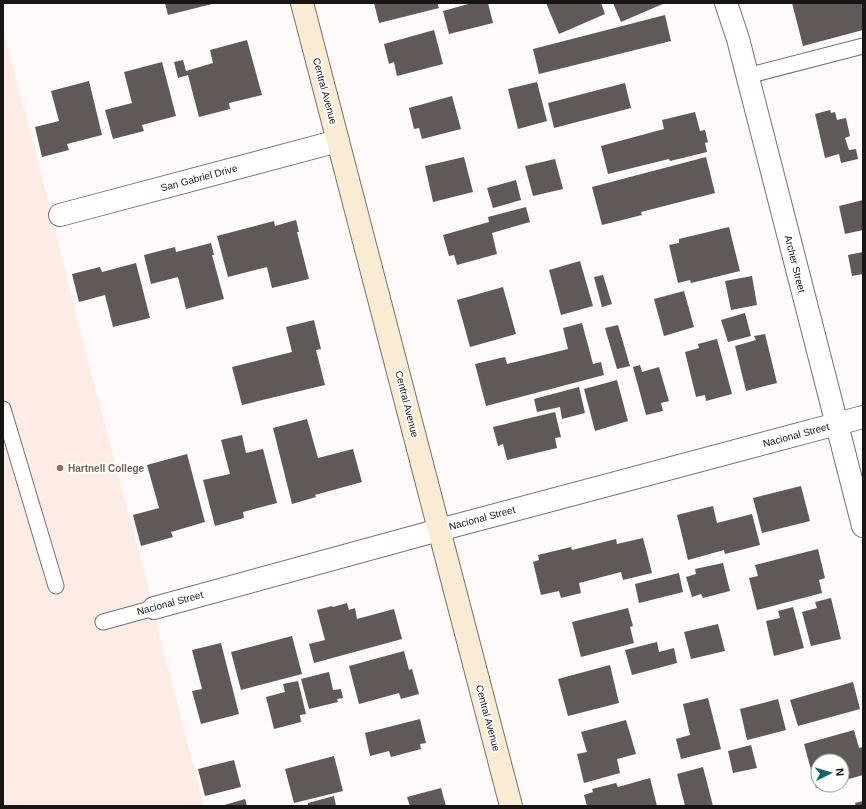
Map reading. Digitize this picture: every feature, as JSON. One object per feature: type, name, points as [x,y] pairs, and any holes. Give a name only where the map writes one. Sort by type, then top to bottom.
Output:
[{"type":"street","name":"Central Avenue","points":[[302,3],[511,806]]},
{"type":"street","name":"Archer Street","points":[[726,3],[738,39],[863,526]]},
{"type":"street","name":"San Gabriel Drive","points":[[60,215],[338,141]]},
{"type":"street","name":"Nacional Street","points":[[154,608],[863,417]]},
{"type":"lane","points":[[747,76],[863,46]]},
{"type":"lane","points":[[3,409],[56,586]]},
{"type":"lane","name":"Nacional Street","points":[[103,622],[154,608]]},
{"type":"shaded area","name":"Hartnell College","points":[[3,28],[44,184],[79,327],[154,608],[159,633],[204,806],[3,806]]},
{"type":"building","points":[[165,3],[212,3],[212,4],[168,15]]},
{"type":"building","points":[[374,3],[437,3],[439,8],[379,23]]},
{"type":"building","points":[[472,3],[488,3],[493,23],[449,34],[443,11]]},
{"type":"building","points":[[546,3],[601,3],[605,14],[559,34]]},
{"type":"building","points":[[613,3],[665,3],[621,22]]},
{"type":"building","points":[[792,3],[863,3],[863,30],[803,46]]},
{"type":"building","points":[[665,15],[671,41],[539,74],[533,49]]},
{"type":"building","points":[[434,30],[443,64],[397,76],[394,62],[389,64],[384,44]]},
{"type":"building","points":[[247,40],[262,95],[229,103],[230,109],[199,117],[188,75],[178,78],[174,62],[183,60],[186,71],[213,63],[210,50]]},
{"type":"building","points":[[162,62],[176,116],[142,125],[144,131],[113,139],[105,110],[132,103],[124,72]]},
{"type":"building","points":[[89,81],[102,135],[67,144],[69,150],[42,157],[35,127],[59,121],[51,91]]},
{"type":"building","points":[[537,82],[547,121],[518,129],[508,89]]},
{"type":"building","points":[[625,83],[631,108],[554,128],[548,103]]},
{"type":"building","points":[[452,96],[461,129],[422,139],[419,128],[414,129],[409,108]]},
{"type":"building","points":[[830,110],[831,113],[835,112],[837,120],[846,118],[850,136],[845,138],[849,150],[856,149],[858,159],[841,163],[839,154],[825,158],[815,114]]},
{"type":"building","points":[[695,112],[700,131],[705,130],[708,142],[705,143],[707,152],[670,161],[669,159],[608,174],[601,146],[664,129],[662,120]]},
{"type":"building","points":[[464,157],[473,192],[433,202],[425,166]]},
{"type":"building","points":[[706,157],[715,193],[641,212],[642,215],[602,225],[592,187]]},
{"type":"building","points":[[555,159],[563,189],[533,196],[525,166]]},
{"type":"building","points":[[516,180],[521,200],[493,208],[487,188]]},
{"type":"building","points":[[863,200],[863,230],[845,234],[839,206]]},
{"type":"building","points":[[526,207],[530,222],[492,233],[497,254],[457,265],[454,255],[449,256],[443,235],[489,222],[488,217]]},
{"type":"building","points":[[296,220],[299,232],[297,232],[309,279],[272,288],[267,267],[228,277],[217,236],[274,221],[275,226]]},
{"type":"building","points":[[729,227],[740,271],[691,283],[690,280],[678,283],[669,245],[679,243],[679,239]]},
{"type":"building","points":[[211,243],[214,255],[212,255],[224,299],[186,309],[178,277],[151,284],[144,255],[175,247],[176,252]]},
{"type":"building","points":[[863,252],[863,274],[852,276],[848,255]]},
{"type":"building","points":[[580,261],[593,306],[561,315],[549,270]]},
{"type":"building","points":[[136,263],[150,318],[113,327],[105,295],[79,302],[72,274],[100,267],[102,272]]},
{"type":"building","points":[[603,275],[612,304],[602,307],[594,277]]},
{"type":"building","points":[[752,276],[757,305],[731,310],[725,281]]},
{"type":"building","points":[[503,287],[516,334],[470,347],[457,300]]},
{"type":"building","points":[[684,291],[694,327],[664,336],[654,299]]},
{"type":"building","points":[[745,313],[751,336],[728,342],[721,320]]},
{"type":"building","points":[[314,320],[321,349],[316,350],[325,385],[242,405],[232,367],[292,352],[286,327]]},
{"type":"building","points":[[582,323],[593,364],[601,362],[604,375],[486,406],[475,364],[505,357],[507,364],[568,349],[563,328]]},
{"type":"building","points":[[618,325],[630,366],[617,369],[605,328]]},
{"type":"building","points":[[765,334],[777,383],[746,391],[735,346],[756,340],[754,336]]},
{"type":"building","points":[[717,339],[732,394],[706,401],[705,395],[696,397],[685,352],[699,348],[698,344]]},
{"type":"building","points":[[640,365],[642,372],[659,367],[669,401],[661,403],[663,411],[646,415],[633,367]]},
{"type":"building","points":[[617,380],[628,421],[595,431],[584,389]]},
{"type":"building","points":[[579,387],[585,413],[562,419],[560,407],[537,412],[534,399]]},
{"type":"building","points":[[555,412],[561,437],[555,438],[557,448],[507,460],[503,444],[498,446],[493,427]]},
{"type":"building","points":[[307,419],[318,458],[353,449],[362,482],[315,495],[316,497],[292,504],[273,428]]},
{"type":"building","points":[[242,435],[246,453],[263,449],[277,503],[243,512],[244,518],[215,526],[203,480],[230,474],[221,440]]},
{"type":"building","points":[[187,454],[205,522],[171,532],[173,537],[141,546],[133,515],[159,508],[147,465]]},
{"type":"building","points":[[801,486],[810,521],[762,533],[753,498]]},
{"type":"building","points":[[713,506],[717,523],[752,514],[760,545],[725,554],[724,550],[688,560],[677,515]]},
{"type":"building","points":[[643,538],[652,573],[623,580],[621,572],[579,583],[581,593],[561,598],[559,591],[541,595],[533,562],[539,560],[538,555],[571,547],[572,550],[616,539],[617,544]]},
{"type":"building","points":[[818,549],[825,578],[819,580],[822,593],[757,610],[749,578],[758,576],[755,565]]},
{"type":"building","points":[[723,563],[730,591],[703,598],[701,594],[692,597],[686,577],[696,574],[695,569]]},
{"type":"building","points":[[679,573],[683,592],[639,603],[635,584]]},
{"type":"building","points":[[831,598],[841,639],[811,646],[802,612],[817,608],[815,602]]},
{"type":"building","points":[[347,603],[349,610],[355,608],[357,619],[394,609],[402,639],[314,663],[309,644],[325,640],[317,610]]},
{"type":"building","points":[[793,607],[804,648],[774,656],[766,621],[780,618],[778,611]]},
{"type":"building","points":[[628,608],[633,626],[630,627],[634,643],[581,657],[572,622]]},
{"type":"building","points":[[718,624],[725,651],[691,659],[684,632]]},
{"type":"building","points":[[292,636],[302,674],[241,690],[231,652]]},
{"type":"building","points":[[657,642],[659,652],[674,648],[677,663],[632,675],[625,650]]},
{"type":"building","points":[[221,643],[239,714],[201,724],[192,691],[202,689],[192,650]]},
{"type":"building","points":[[404,651],[409,670],[412,669],[419,694],[401,699],[399,693],[359,704],[349,666]]},
{"type":"building","points":[[610,665],[619,703],[568,716],[558,679]]},
{"type":"building","points":[[329,672],[333,690],[341,689],[343,698],[337,699],[338,702],[309,709],[301,679]]},
{"type":"building","points":[[298,681],[306,714],[300,715],[301,722],[274,729],[266,697],[285,692],[283,684]]},
{"type":"building","points":[[853,682],[860,709],[798,726],[790,700]]},
{"type":"building","points":[[708,698],[721,749],[681,759],[676,739],[690,735],[683,704]]},
{"type":"building","points":[[778,699],[786,730],[747,740],[740,709]]},
{"type":"building","points":[[420,719],[426,743],[420,744],[421,749],[391,757],[389,751],[370,756],[365,733]]},
{"type":"building","points":[[626,720],[636,754],[617,759],[620,773],[584,783],[577,754],[587,752],[581,732]]},
{"type":"building","points":[[854,730],[859,748],[863,747],[863,775],[850,779],[850,753],[810,753],[810,766],[804,744]]},
{"type":"building","points":[[751,745],[757,768],[733,773],[728,751]]},
{"type":"building","points":[[334,756],[343,791],[294,803],[285,769]]},
{"type":"building","points":[[234,760],[241,787],[205,796],[198,769]]},
{"type":"building","points":[[703,767],[713,806],[685,806],[677,774]]},
{"type":"building","points":[[650,778],[657,806],[587,806],[584,795],[593,792],[592,789],[616,783],[618,787]]},
{"type":"building","points":[[441,788],[446,806],[410,806],[407,797]]},
{"type":"building","points":[[334,796],[336,806],[308,806],[308,803]]},
{"type":"building","points":[[245,799],[247,806],[221,806]]},
{"type":"building","points":[[863,801],[863,806],[856,806],[855,803]]},
{"type":"place","name":"Hartnell College","points":[[60,468]]}]
